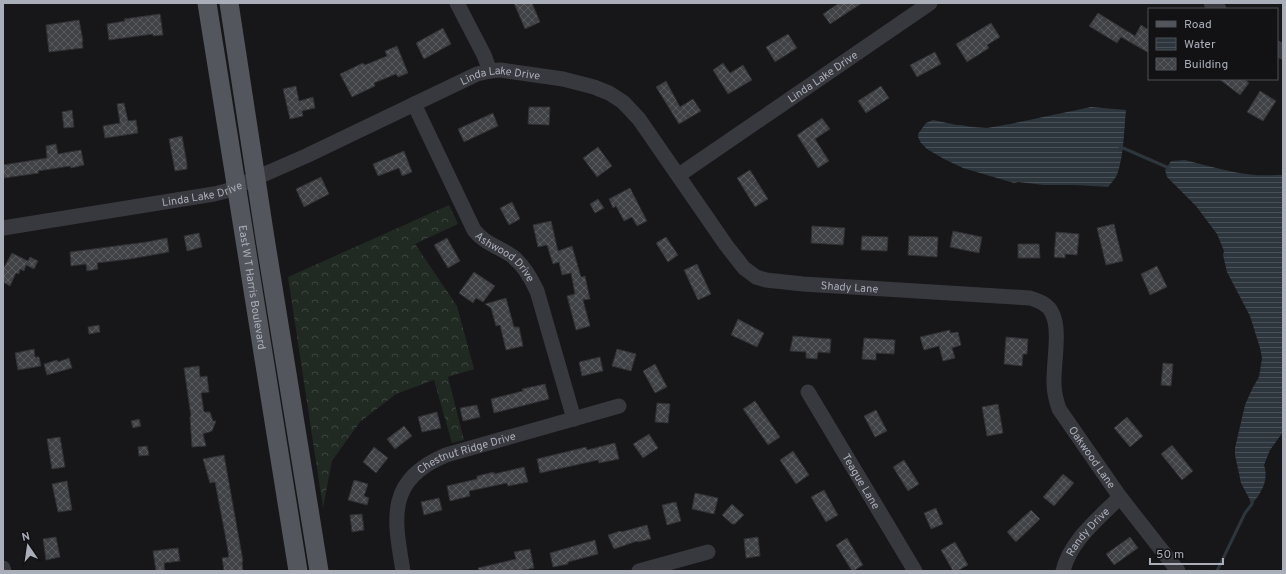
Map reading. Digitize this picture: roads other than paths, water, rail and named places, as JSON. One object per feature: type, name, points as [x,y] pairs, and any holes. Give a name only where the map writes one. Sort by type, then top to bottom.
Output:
[{"type":"main road","name":"East W T Harris Boulevard","points":[[207,3],[298,571]]},
{"type":"main road","name":"East W T Harris Boulevard","points":[[229,3],[265,238],[319,571]]},
{"type":"street","points":[[457,3],[484,55],[490,70]]},
{"type":"street","name":"Linda Lake Drive","points":[[3,228],[214,194],[256,178],[306,156],[477,74],[490,70],[500,70],[563,79],[594,87],[609,93],[627,105],[640,119],[679,175],[930,3]]},
{"type":"street","name":"Ashwood Drive","points":[[414,104],[474,230],[488,244],[513,257],[532,278],[574,419]]},
{"type":"street","name":"Shady Lane","points":[[679,175],[726,245],[744,268],[756,277],[766,280],[803,284],[1030,298],[1039,301],[1050,309],[1056,327]]},
{"type":"street","name":"Oakwood Lane","points":[[1056,327],[1054,384],[1055,396],[1059,409],[1120,497],[1178,571]]},
{"type":"street","name":"Teague Lane","points":[[808,392],[915,571]]},
{"type":"street","name":"Chestnut Ridge Drive","points":[[403,571],[396,518],[400,498],[406,484],[415,473],[432,460],[619,406]]},
{"type":"street","name":"Randy Drive","points":[[1063,571],[1066,561],[1077,542],[1120,497]]},
{"type":"street","points":[[639,571],[708,552]]},
{"type":"water","points":[[1091,107],[1126,110],[1119,167],[1117,175],[1108,187],[1014,183],[963,168],[944,159],[927,149],[918,137],[918,134],[926,123],[933,120],[957,125],[987,128]]},
{"type":"water","points":[[1185,160],[1223,170],[1246,174],[1283,175],[1283,432],[1270,450],[1264,465],[1266,476],[1264,486],[1252,504],[1241,483],[1235,448],[1245,405],[1259,377],[1262,358],[1250,316],[1227,272],[1223,255],[1224,251],[1217,234],[1196,206],[1167,177],[1165,170],[1171,161]]},
{"type":"waterway","points":[[1120,148],[1169,168]]},
{"type":"waterway","points":[[1217,571],[1245,513],[1252,504],[1252,501]]}]
